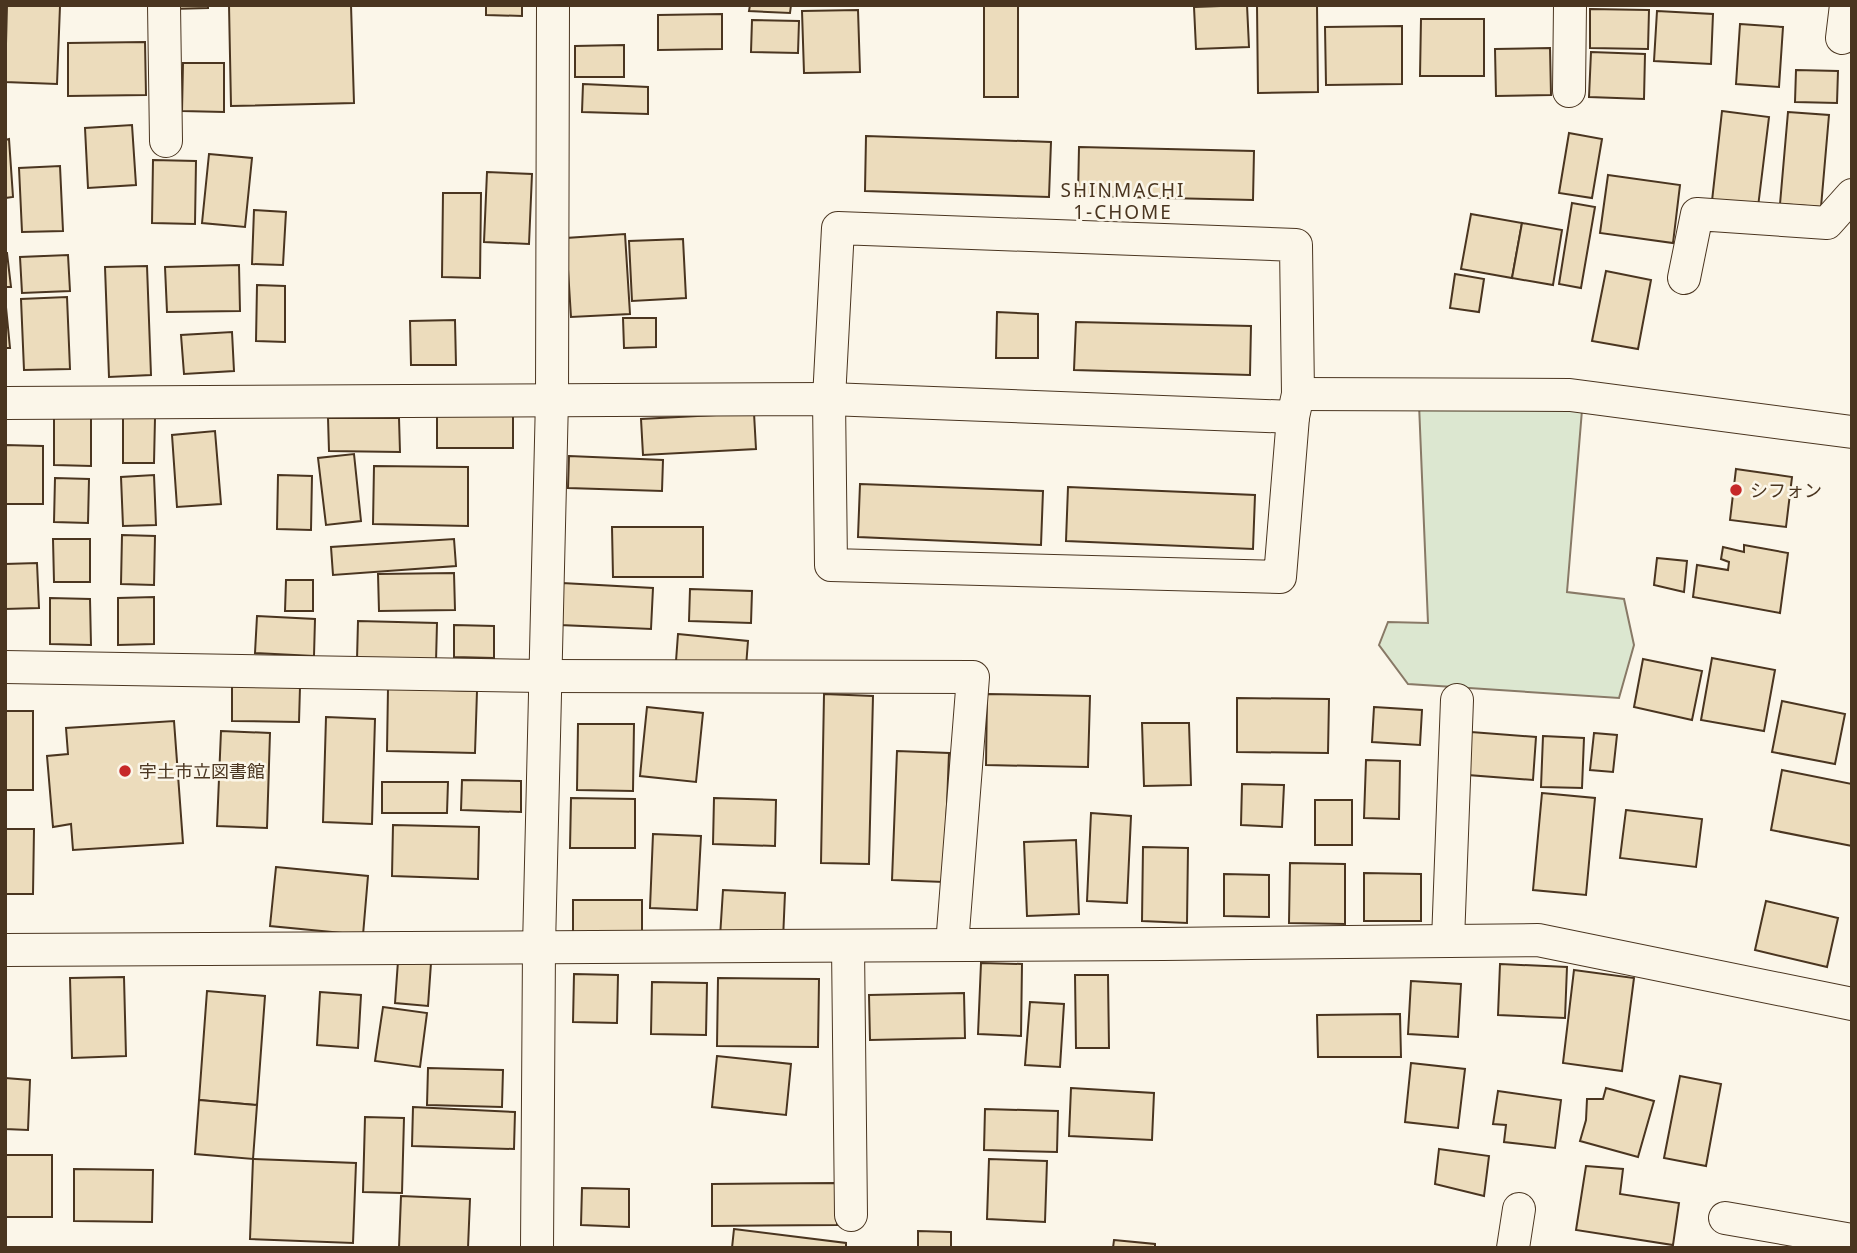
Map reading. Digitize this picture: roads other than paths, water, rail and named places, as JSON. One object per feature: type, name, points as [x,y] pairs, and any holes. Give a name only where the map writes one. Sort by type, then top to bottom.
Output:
[{"type":"street","points":[[164,5],[166,141]]},
{"type":"street","points":[[537,1248],[539,947],[552,399],[554,5]]},
{"type":"street","points":[[1569,91],[1570,5]]},
{"type":"street","points":[[1842,38],[1846,5]]},
{"type":"street","points":[[1684,278],[1697,214],[1827,223],[1852,195]]},
{"type":"street","points":[[838,228],[1296,245],[1296,406],[1280,577],[831,565],[829,398],[838,228]]},
{"type":"street","points":[[5,403],[829,398],[1296,406],[1570,396],[1852,432]]},
{"type":"street","points":[[5,667],[545,676],[973,677],[952,945]]},
{"type":"street","points":[[1448,941],[1457,700]]},
{"type":"street","points":[[5,950],[1538,940],[1852,1003]]},
{"type":"street","points":[[848,946],[851,1215]]},
{"type":"street","points":[[1513,1248],[1519,1209]]},
{"type":"street","points":[[1725,1218],[1852,1240]]},
{"type":"place","name":"シフォン","points":[[1736,490]]},
{"type":"place","name":"宇土市立図書館","points":[[125,771]]},
{"type":"district","name":"SHINMACHI 1-CHOME","points":[[1123,201]]}]
